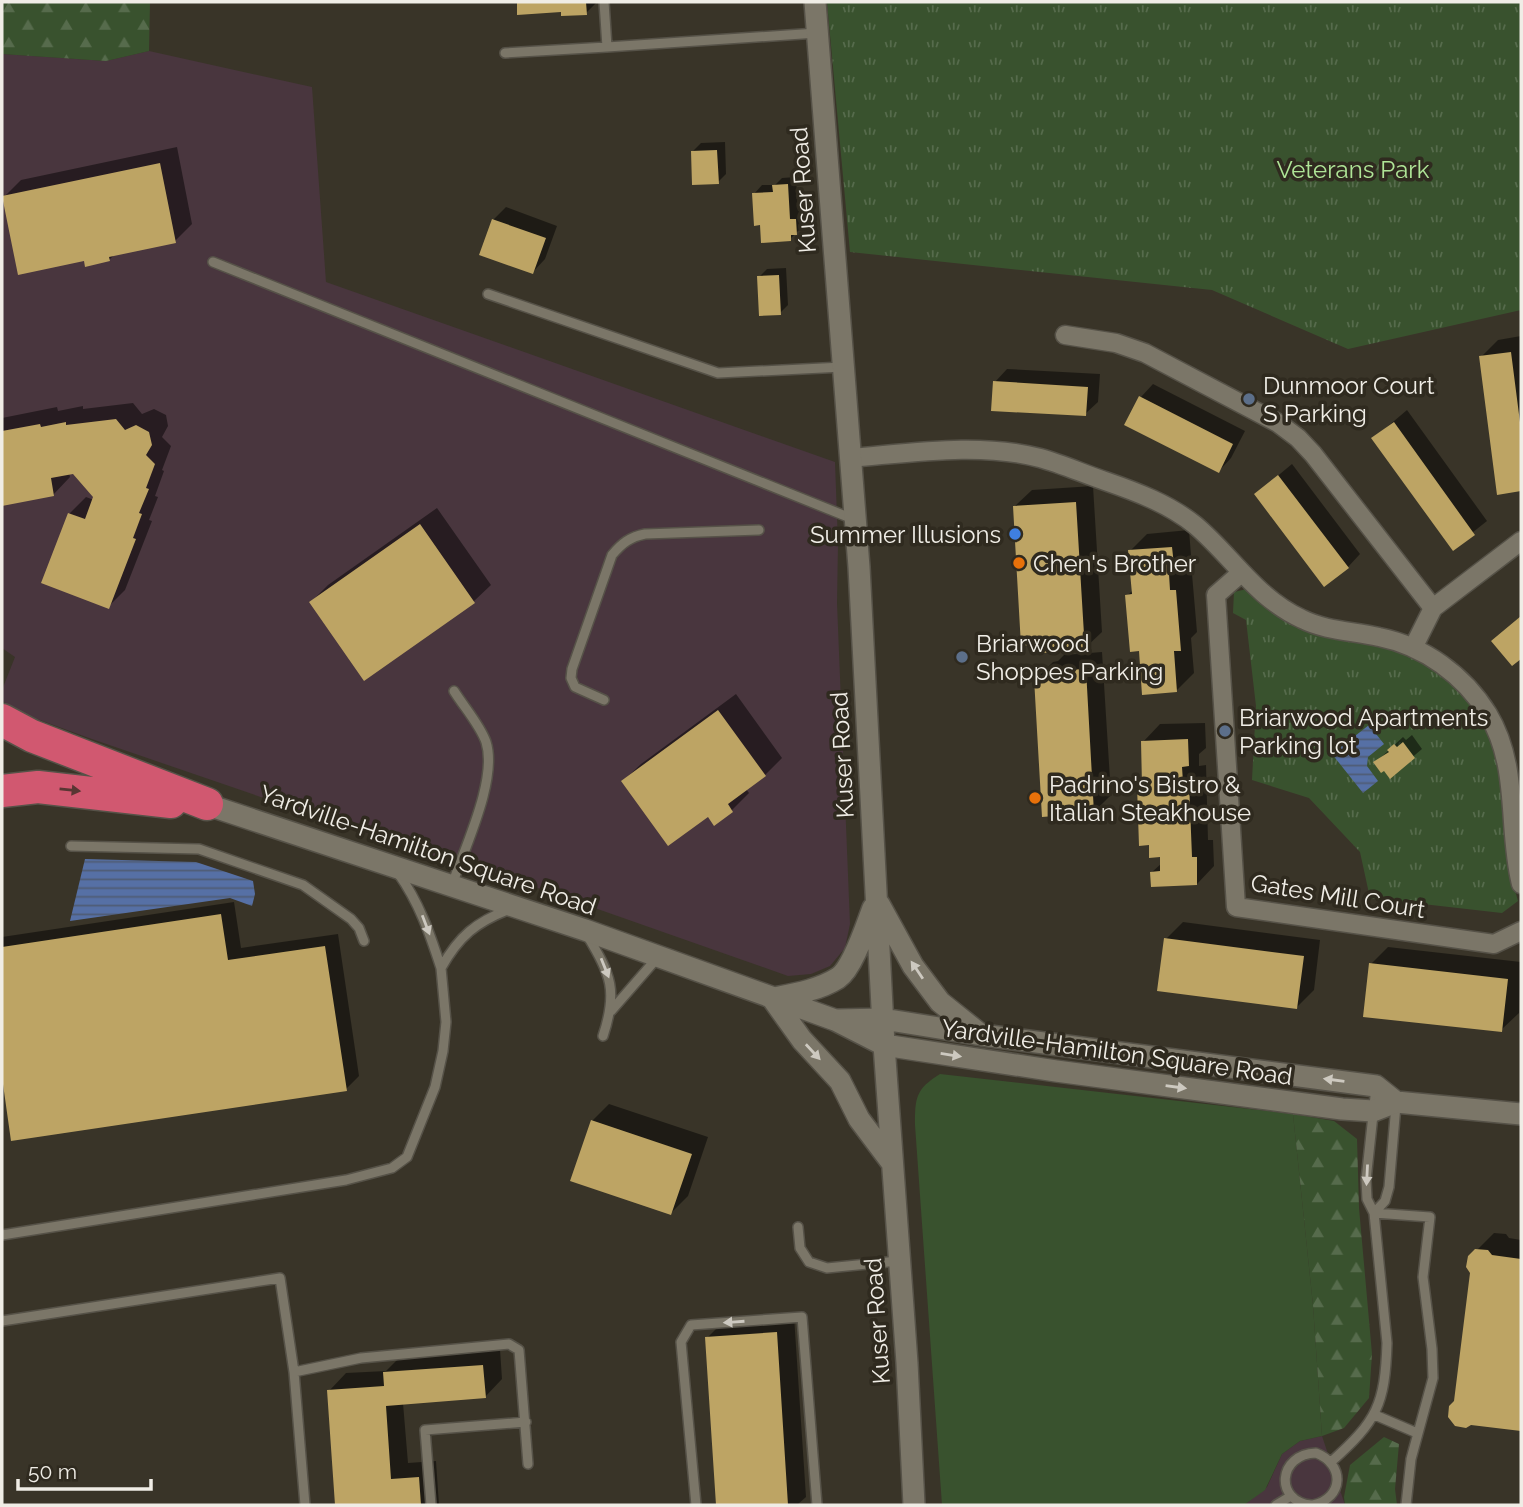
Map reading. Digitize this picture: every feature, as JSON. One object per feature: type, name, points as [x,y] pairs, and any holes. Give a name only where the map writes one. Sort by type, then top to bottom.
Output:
[{"type":"highway","points":[[2,720],[32,736],[212,806]]},
{"type":"highway","points":[[2,791],[47,788],[212,806]]},
{"type":"street","name":"Kuser Road","points":[[815,2],[855,519],[884,1045],[914,1505]]},
{"type":"street","points":[[1065,335],[1116,343],[1145,354],[1278,423],[1313,454],[1433,608]]},
{"type":"street","points":[[850,458],[979,451],[1040,458],[1144,495],[1172,509],[1195,525],[1262,594],[1303,620],[1328,629],[1380,637],[1413,648],[1434,659],[1455,675],[1473,694],[1489,715],[1500,739],[1516,784],[1513,837],[1521,884]]},
{"type":"street","points":[[1413,648],[1433,608],[1521,541]]},
{"type":"street","name":"Gates Mill Court","points":[[1241,573],[1216,595],[1236,907],[1494,944],[1521,931]]},
{"type":"street","name":"Yardville-Hamilton Square Road","points":[[2,736],[584,930],[835,1020],[884,1045],[1226,1095],[1373,1111],[1396,1102],[1521,1114]]},
{"type":"street","points":[[876,900],[857,950],[840,977],[806,992],[772,998],[802,1040],[839,1081],[859,1119],[892,1163]]},
{"type":"street","points":[[876,900],[913,966],[940,1002],[982,1035]]},
{"type":"street","name":"Yardville-Hamilton Square Road","points":[[835,1020],[883,1020],[1376,1086]]},
{"type":"street","points":[[1376,1086],[1396,1102]]},
{"type":"lane","points":[[604,2],[607,47]]},
{"type":"lane","points":[[505,53],[817,33]]},
{"type":"lane","points":[[214,262],[855,519]]},
{"type":"lane","points":[[488,294],[718,373],[843,367]]},
{"type":"lane","points":[[604,699],[575,687],[571,678],[572,668],[612,555],[620,545],[632,537],[645,534],[759,530]]},
{"type":"lane","points":[[452,885],[482,798],[489,769],[485,740],[454,691]]},
{"type":"lane","points":[[71,846],[199,849],[303,885],[351,919],[364,941]]},
{"type":"lane","points":[[2,1235],[346,1180],[392,1168],[407,1157],[435,1087],[446,1022],[441,968],[411,890],[393,866]]},
{"type":"lane","points":[[441,968],[453,948],[485,918],[515,907]]},
{"type":"lane","points":[[584,930],[604,962],[611,982],[611,1011],[603,1037]]},
{"type":"lane","points":[[611,1011],[658,957]]},
{"type":"lane","points":[[1331,1462],[1355,1441],[1375,1415],[1381,1395],[1387,1343],[1374,1213],[1367,1199],[1366,1180],[1376,1086]]},
{"type":"lane","points":[[1374,1213],[1385,1201],[1389,1187],[1396,1102]]},
{"type":"lane","points":[[1374,1213],[1430,1217],[1423,1277],[1433,1378],[1410,1459],[1406,1505]]},
{"type":"lane","points":[[798,1227],[800,1248],[809,1262],[827,1268],[899,1261]]},
{"type":"lane","points":[[2,1321],[280,1278],[294,1372],[305,1505]]},
{"type":"lane","points":[[696,1505],[681,1342],[691,1325],[802,1317],[817,1505]]},
{"type":"lane","points":[[294,1372],[361,1358],[509,1344],[519,1350],[528,1464]]},
{"type":"lane","points":[[1375,1415],[1417,1433]]},
{"type":"lane","points":[[431,1505],[425,1430],[526,1422]]},
{"type":"lane","points":[[1316,1453],[1331,1462],[1337,1477],[1337,1486],[1328,1499],[1312,1505],[1297,1501],[1291,1496],[1285,1479],[1287,1470],[1298,1456],[1316,1453]]},
{"type":"lane","points":[[1276,1505],[1291,1496]]},
{"type":"shaded area","points":[[149,51],[312,87],[326,282],[835,462],[837,603],[850,924],[845,948],[830,966],[811,974],[788,976],[498,874],[427,854],[89,738],[37,719],[2,701],[2,690],[15,657],[2,648],[2,54],[106,61]]},
{"type":"shaded area","points":[[1322,1436],[1345,1505],[1244,1505],[1267,1487],[1282,1454],[1300,1441]]},
{"type":"green space","points":[[2,2],[150,2],[149,51],[106,61],[2,54]]},
{"type":"green space","name":"Veterans Park","points":[[827,2],[1521,2],[1521,310],[1348,349],[1212,290],[850,252]]},
{"type":"green space","points":[[1247,589],[1285,618],[1405,649],[1456,681],[1487,722],[1504,768],[1510,873],[1518,901],[1502,913],[1370,898],[1360,852],[1309,798],[1252,780],[1256,706],[1246,620],[1233,613],[1234,592]]},
{"type":"green space","points":[[940,1074],[1293,1114],[1313,1305],[1322,1436],[1300,1441],[1282,1454],[1265,1490],[1244,1505],[942,1505],[915,1125],[918,1095],[926,1084]]},
{"type":"green space","points":[[1293,1114],[1334,1121],[1357,1139],[1359,1208],[1372,1354],[1369,1398],[1344,1428],[1322,1436],[1313,1305]]},
{"type":"green space","points":[[1384,1437],[1399,1444],[1395,1489],[1397,1505],[1345,1505],[1350,1465]]},
{"type":"water","points":[[1369,725],[1384,744],[1368,757],[1367,766],[1378,781],[1363,793],[1332,754]]},
{"type":"water","points":[[85,859],[196,862],[253,881],[255,894],[252,906],[230,898],[70,921]]},
{"type":"building","points":[[517,2],[586,2],[587,15],[561,16],[561,12],[517,15]]},
{"type":"building","points":[[717,150],[719,184],[692,185],[691,151]]},
{"type":"building","points":[[160,163],[176,243],[109,257],[110,261],[85,267],[84,261],[18,275],[2,196]]},
{"type":"building","points":[[788,184],[790,219],[796,219],[797,235],[791,235],[791,241],[761,243],[760,225],[754,226],[752,193],[773,192],[772,185]]},
{"type":"building","points":[[492,219],[546,238],[533,274],[479,255]]},
{"type":"building","points":[[779,275],[781,315],[759,316],[757,276]]},
{"type":"building","points":[[1511,352],[1521,430],[1521,491],[1497,495],[1479,356]]},
{"type":"building","points":[[993,381],[1088,387],[1086,416],[991,411]]},
{"type":"building","points":[[1139,396],[1233,444],[1219,473],[1124,425]]},
{"type":"building","points":[[116,419],[125,430],[136,425],[149,432],[152,445],[146,455],[155,464],[139,513],[142,514],[133,538],[136,539],[109,609],[41,583],[68,513],[85,519],[93,497],[73,474],[51,478],[54,496],[2,506],[2,431],[40,424],[41,427],[66,422],[66,425]]},
{"type":"building","points":[[1394,422],[1475,535],[1453,551],[1371,438]]},
{"type":"building","points":[[1278,475],[1349,568],[1324,587],[1254,494]]},
{"type":"building","points":[[1076,502],[1085,651],[1041,653],[1040,644],[1021,646],[1013,506]]},
{"type":"building","points":[[420,524],[475,603],[364,681],[309,602]]},
{"type":"building","points":[[1172,547],[1175,574],[1169,574],[1170,590],[1176,590],[1181,651],[1174,651],[1177,692],[1142,695],[1139,651],[1130,652],[1125,595],[1132,594],[1128,550]]},
{"type":"building","points":[[1521,616],[1521,659],[1512,666],[1491,641]]},
{"type":"building","points":[[1086,669],[1094,813],[1042,817],[1034,678],[1046,677],[1045,671]]},
{"type":"building","points":[[718,710],[766,776],[728,804],[733,812],[714,826],[708,817],[668,846],[621,781]]},
{"type":"building","points":[[1188,739],[1189,766],[1182,767],[1183,782],[1189,782],[1192,857],[1197,857],[1197,885],[1151,887],[1150,872],[1160,871],[1160,857],[1149,858],[1149,845],[1139,846],[1137,785],[1142,785],[1141,741]]},
{"type":"building","points":[[1403,742],[1415,758],[1390,779],[1384,771],[1381,773],[1373,762],[1389,752],[1387,750],[1394,744],[1397,747]]},
{"type":"building","points":[[221,914],[228,960],[325,946],[347,1091],[11,1141],[2,1077],[2,947]]},
{"type":"building","points":[[1164,938],[1304,956],[1297,1009],[1157,991]]},
{"type":"building","points":[[1369,963],[1508,979],[1502,1032],[1363,1017]]},
{"type":"building","points":[[591,1120],[692,1154],[671,1215],[570,1181]]},
{"type":"building","points":[[1475,1249],[1488,1250],[1492,1255],[1521,1259],[1521,1431],[1471,1425],[1466,1428],[1455,1426],[1448,1417],[1449,1406],[1454,1401],[1470,1273],[1466,1267],[1468,1256]]},
{"type":"building","points":[[777,1332],[788,1505],[716,1505],[705,1337]]},
{"type":"building","points":[[483,1365],[486,1398],[386,1406],[391,1479],[419,1477],[421,1505],[335,1505],[327,1390],[384,1386],[383,1372]]},
{"type":"place","name":"Dunmoor Court S Parking","points":[[1249,399]]},
{"type":"place","name":"Summer Illusions","points":[[1015,534]]},
{"type":"place","name":"Chen's Brother","points":[[1019,563]]},
{"type":"place","name":"Briarwood Shoppes Parking","points":[[962,657]]},
{"type":"place","name":"Briarwood Apartments Parking lot","points":[[1225,731]]},
{"type":"place","name":"Padrino's Bistro & Italian Steakhouse","points":[[1035,798]]}]
